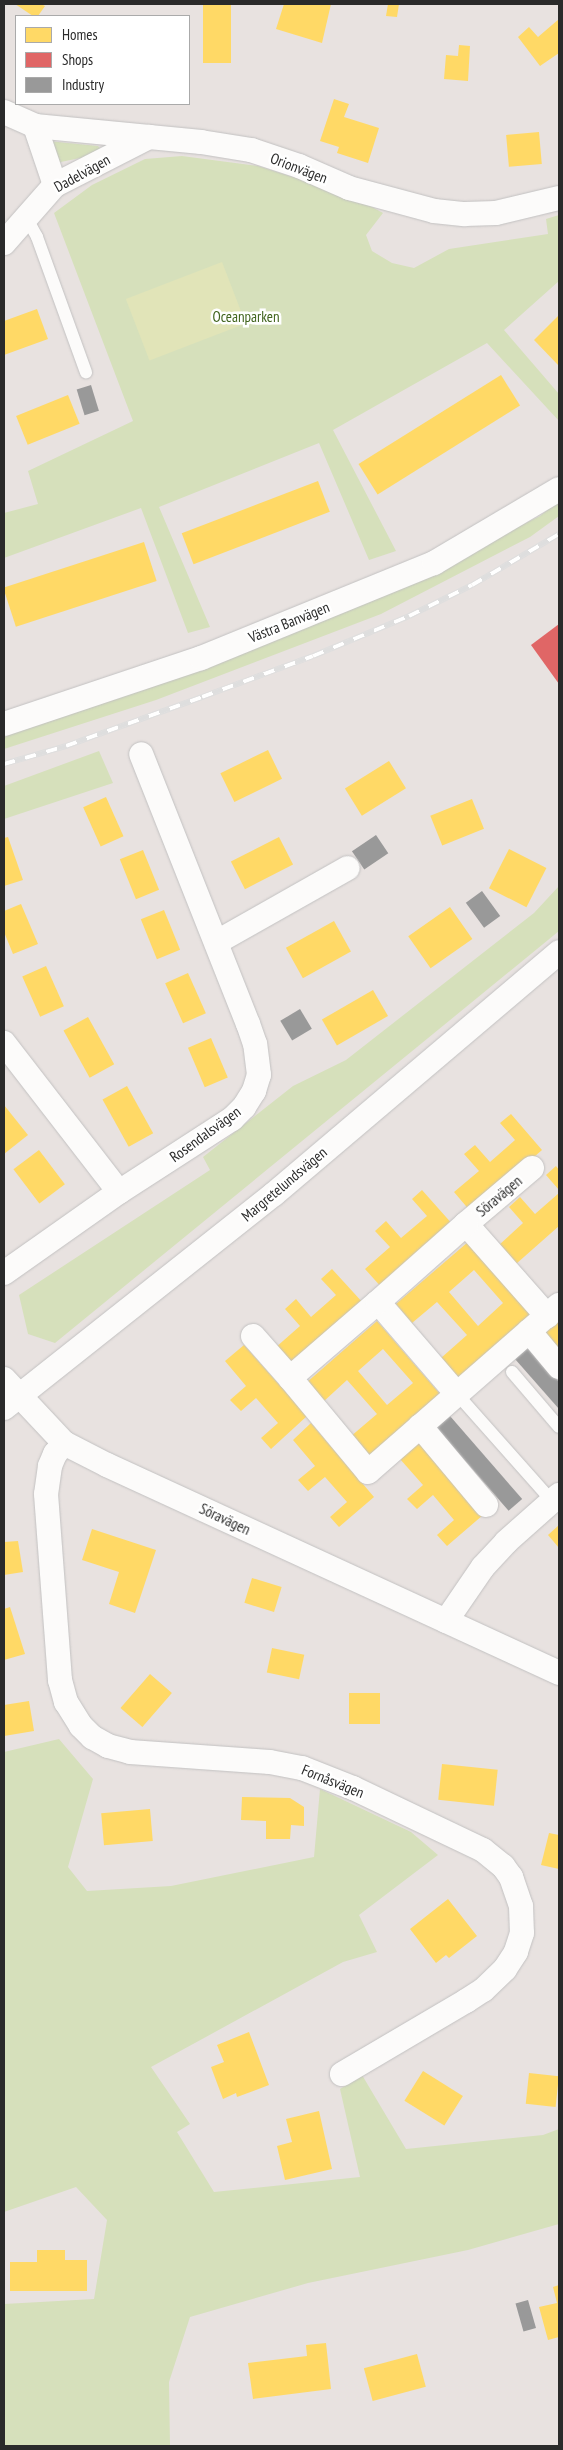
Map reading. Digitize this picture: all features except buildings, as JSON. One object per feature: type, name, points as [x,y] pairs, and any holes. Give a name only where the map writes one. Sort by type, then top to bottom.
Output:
[{"type":"street","name":"Orionvägen","points":[[4,112],[35,126],[201,142],[251,150],[299,166],[349,188],[434,211],[465,214],[496,213],[559,198]]},
{"type":"street","points":[[35,126],[55,185]]},
{"type":"street","name":"Dadelvägen","points":[[4,243],[55,185],[149,137]]},
{"type":"street","name":"Västra Banvägen","points":[[4,724],[200,658],[434,563],[559,489]]},
{"type":"street","name":"Rosendalsvägen","points":[[4,1273],[119,1192],[232,1119],[244,1107],[254,1091],[259,1075],[255,1044],[217,942],[141,754]]},
{"type":"street","points":[[217,942],[348,868]]},
{"type":"street","name":"Margretelundsvägen","points":[[9,1394],[274,1194],[559,952]]},
{"type":"street","points":[[4,1043],[119,1192]]},
{"type":"street","name":"Söravägen","points":[[290,1378],[532,1168]]},
{"type":"street","name":"Söravägen","points":[[253,1336],[368,1472],[553,1311],[466,1224]]},
{"type":"street","points":[[378,1302],[457,1394]]},
{"type":"street","points":[[529,1332],[559,1367]]},
{"type":"street","name":"Söravägen","points":[[9,1394],[64,1443],[107,1465],[559,1673]]},
{"type":"street","points":[[420,1426],[486,1505]]},
{"type":"street","name":"Fornåsvägen","points":[[64,1443],[55,1454],[50,1466],[46,1494],[60,1680],[66,1702],[81,1726],[92,1737],[108,1746],[130,1752],[270,1762],[302,1768],[353,1788],[483,1850],[503,1866],[511,1877],[521,1906],[522,1928],[516,1952],[505,1969],[483,1990],[466,2001],[342,2074]]},
{"type":"street","points":[[446,1621],[483,1567],[506,1542],[556,1498]]},
{"type":"lane","points":[[26,218],[37,237],[86,372]]},
{"type":"lane","points":[[512,1372],[559,1427]]},
{"type":"lane","points":[[457,1394],[556,1498]]},
{"type":"green space","points":[[48,141],[98,146],[104,152],[84,167],[80,158],[56,163]]},
{"type":"green space","name":"Oceanparken","points":[[182,156],[258,166],[350,195],[383,213],[366,235],[372,251],[392,263],[414,268],[449,249],[548,234],[546,219],[559,215],[559,281],[504,330],[559,394],[559,421],[487,343],[333,430],[396,551],[369,560],[319,443],[159,507],[210,627],[188,633],[141,508],[4,558],[4,513],[38,504],[28,471],[133,421],[54,213],[92,185],[145,159]]},
{"type":"green space","points":[[222,262],[246,324],[149,361],[126,299]]},
{"type":"green space","points":[[559,500],[559,516],[530,537],[381,614],[156,700],[4,749],[4,734],[409,580],[540,516]]},
{"type":"green space","points":[[99,751],[113,783],[4,819],[4,786]]},
{"type":"green space","points":[[559,886],[559,931],[55,1343],[28,1334],[19,1295],[210,1170],[203,1157],[293,1086],[346,1060],[534,913]]},
{"type":"green space","points":[[59,1739],[93,1779],[68,1867],[87,1891],[171,1886],[314,1857],[320,1789],[411,1832],[438,1855],[359,1915],[377,1952],[343,1962],[151,2067],[190,2124],[177,2132],[214,2192],[360,2177],[340,2089],[362,2075],[406,2149],[543,2135],[559,2129],[559,2224],[468,2250],[308,2283],[190,2317],[169,2382],[170,2446],[4,2446],[4,2304],[94,2299],[107,2220],[76,2187],[4,2212],[4,1752]]},
{"type":"railway","points":[[4,764],[66,746],[313,656],[409,616],[472,585],[559,534]]}]
